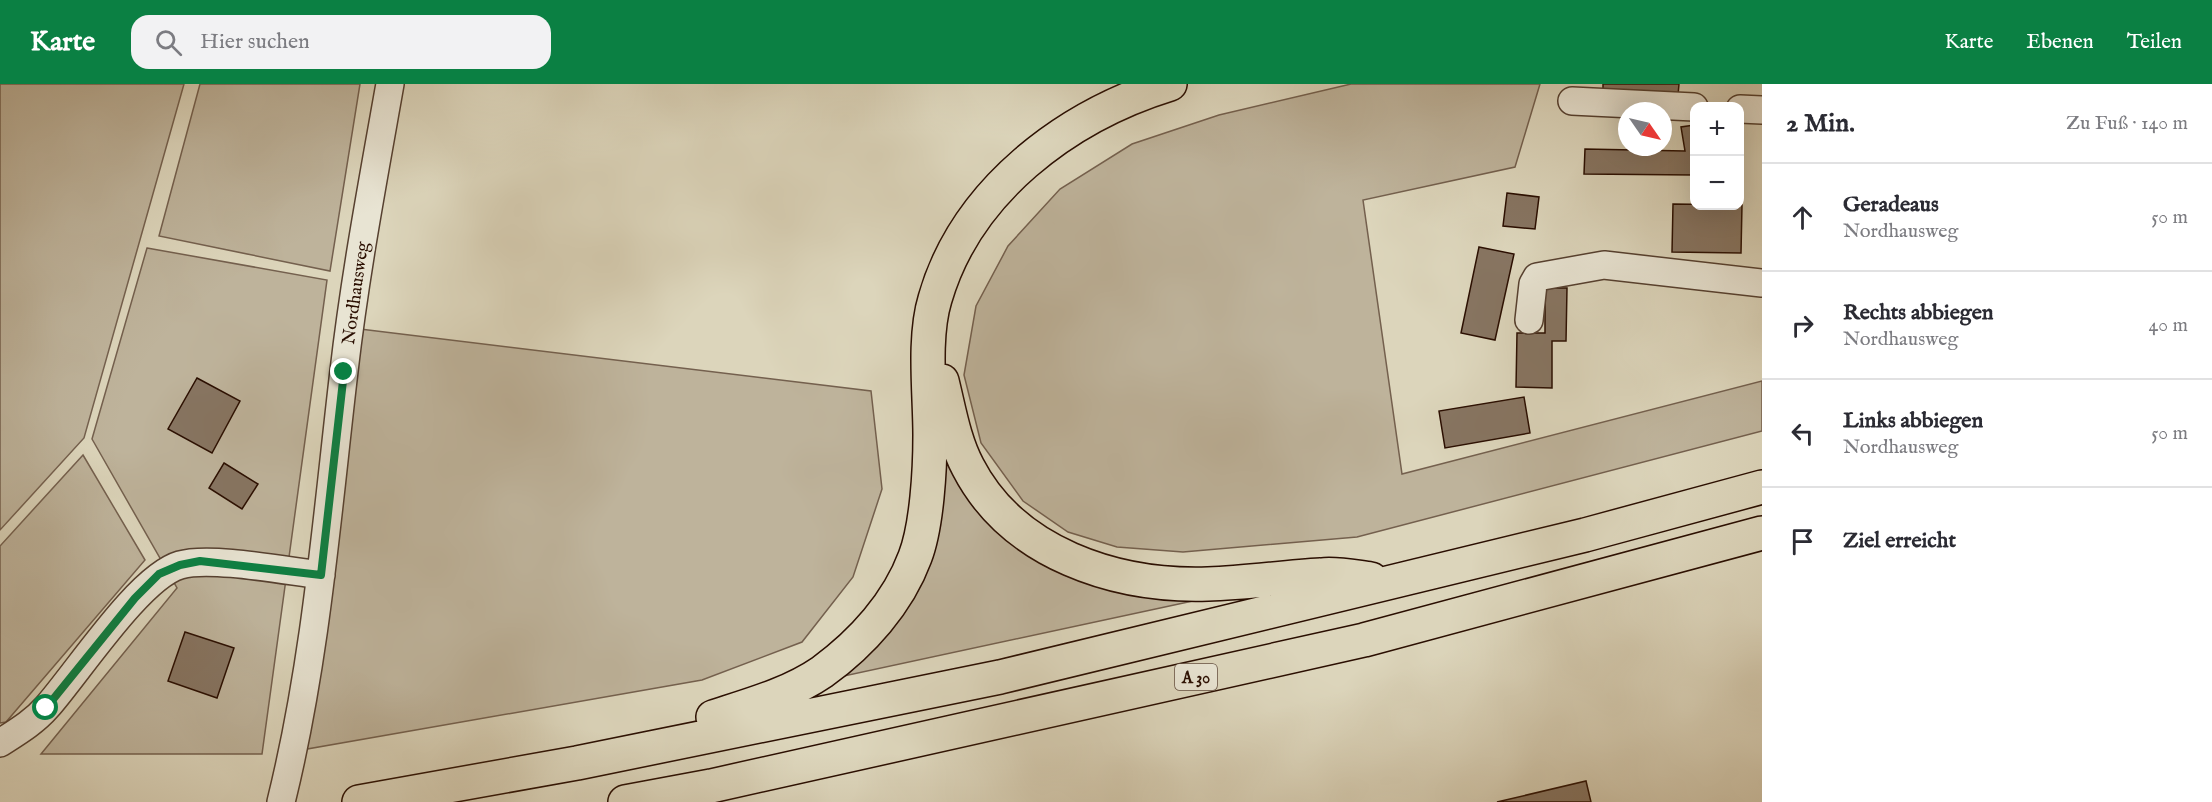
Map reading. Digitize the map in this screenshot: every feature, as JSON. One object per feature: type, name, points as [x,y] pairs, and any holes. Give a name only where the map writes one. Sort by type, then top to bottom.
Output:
[{"type":"highway","points":[[577,763],[770,698],[821,673],[860,641],[892,603],[916,556],[930,459],[930,335],[934,301],[947,268],[964,236],[992,196],[1014,173],[1055,138],[1104,111],[1170,84]]},
{"type":"highway","points":[[930,335],[957,440],[967,466],[979,487],[1042,546],[1095,571],[1133,580],[1205,584],[1276,580],[1323,574],[1398,581]]},
{"type":"highway","points":[[359,802],[577,763],[1000,677],[1398,581],[1762,487]]},
{"type":"highway","name":"A 30","points":[[625,802],[723,784],[1364,640],[1762,533]]},
{"type":"street","name":"Nordhausweg","points":[[281,802],[291,762],[321,575],[355,284],[390,84]]},
{"type":"street","points":[[1572,101],[1690,107]]},
{"type":"street","points":[[1744,109],[1762,110]]},
{"type":"street","points":[[1529,320],[1533,285],[1537,277],[1585,266],[1604,265],[1762,283]]},
{"type":"street","points":[[0,743],[24,728],[46,708],[135,598],[159,574],[180,565],[200,561],[321,575]]},
{"type":"shaded area","points":[[0,84],[184,84],[84,438],[0,530]]},
{"type":"shaded area","points":[[200,84],[360,84],[330,271],[159,236]]},
{"type":"shaded area","points":[[1351,84],[1540,84],[1515,167],[1363,200],[1402,474],[1762,381],[1762,431],[1357,537],[1183,552],[1117,547],[1068,532],[1023,501],[981,443],[964,375],[976,306],[1008,246],[1060,189],[1132,144],[1219,115]]},
{"type":"shaded area","points":[[147,248],[327,280],[262,754],[41,754],[177,588],[92,439]]},
{"type":"shaded area","points":[[360,329],[871,391],[882,489],[853,577],[802,642],[702,680],[307,749]]},
{"type":"shaded area","points":[[943,440],[979,506],[1202,599],[844,676],[872,649]]},
{"type":"shaded area","points":[[83,455],[145,560],[6,722],[0,723],[0,546]]},
{"type":"building","points":[[1603,84],[1679,84],[1678,95],[1603,93]]},
{"type":"building","points":[[1690,126],[1690,175],[1584,174],[1585,149],[1618,150],[1618,156],[1672,156],[1672,151],[1685,151],[1681,127]]},
{"type":"building","points":[[1507,193],[1539,197],[1535,229],[1503,226]]},
{"type":"building","points":[[1673,204],[1690,204],[1690,210],[1742,210],[1741,253],[1672,252]]},
{"type":"building","points":[[1479,247],[1514,254],[1495,340],[1461,333]]},
{"type":"building","points":[[1545,288],[1567,288],[1566,341],[1552,341],[1552,388],[1516,387],[1517,333],[1545,333]]},
{"type":"building","points":[[197,378],[240,401],[212,453],[168,429]]},
{"type":"building","points":[[1524,397],[1530,433],[1445,448],[1439,411]]},
{"type":"building","points":[[224,463],[258,484],[242,509],[209,488]]},
{"type":"building","points":[[185,632],[234,648],[217,698],[168,681]]},
{"type":"building","points":[[1586,781],[1591,802],[1497,802]]},
{"type":"route","points":[[46,708],[135,598],[159,574],[180,565],[200,561],[321,575],[344,372]]}]
